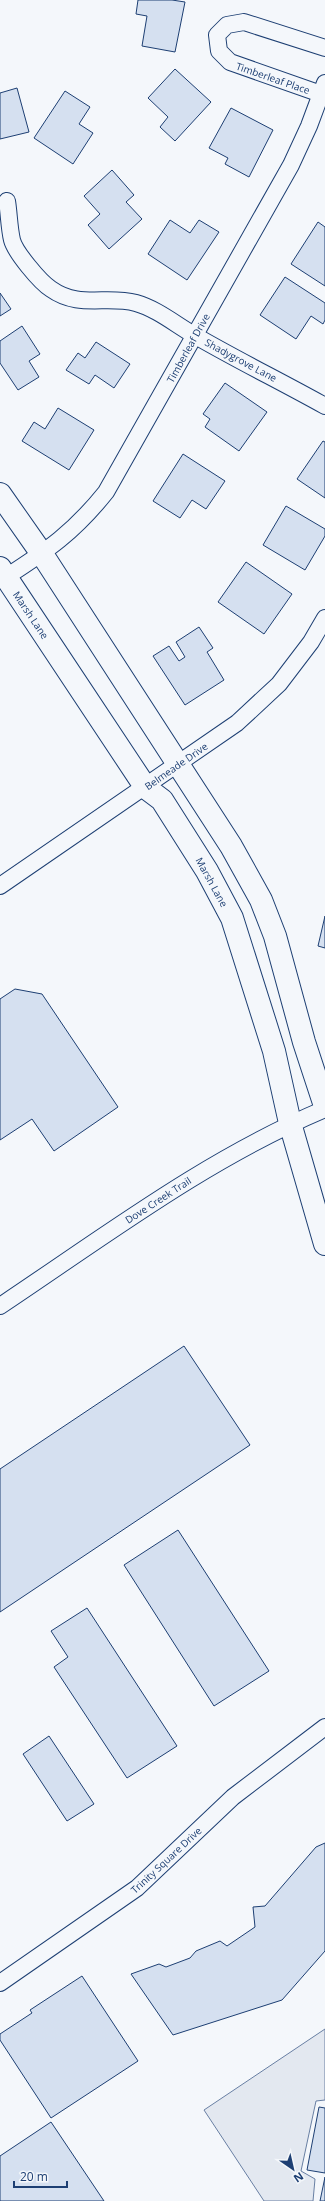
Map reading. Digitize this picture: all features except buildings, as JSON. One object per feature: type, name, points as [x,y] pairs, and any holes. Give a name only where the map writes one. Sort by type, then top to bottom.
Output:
[{"type":"main road","points":[[0,494],[42,554],[177,766],[230,846],[261,900],[275,936],[304,1042],[325,1106]]},
{"type":"main road","name":"Marsh Lane","points":[[3,572],[146,788],[162,800],[207,871],[232,918],[274,1051],[290,1123],[325,1244]]},
{"type":"street","name":"Timberleaf Place","points":[[323,89],[230,62],[219,51],[217,35],[227,25],[244,22],[325,48]]},
{"type":"street","name":"Timberleaf Drive","points":[[3,572],[42,554],[62,540],[86,518],[106,492],[291,164],[309,126],[323,89]]},
{"type":"street","name":"Shadygrove Lane","points":[[7,201],[12,241],[33,272],[51,289],[69,299],[88,302],[115,300],[136,303],[156,311],[195,335],[325,406]]},
{"type":"street","name":"Belmeade Drive","points":[[0,886],[146,788],[238,723],[279,684],[311,642],[325,618]]},
{"type":"street","name":"Dove Creek Trail","points":[[0,1306],[194,1177],[290,1123],[325,1109]]},
{"type":"street","name":"Trinity Square Drive","points":[[0,1983],[138,1888],[233,1797],[325,1727]]},
{"type":"shaded area","points":[[325,2029],[325,2100],[316,2101],[301,2171],[315,2179],[313,2201],[264,2201],[204,2110]]}]
